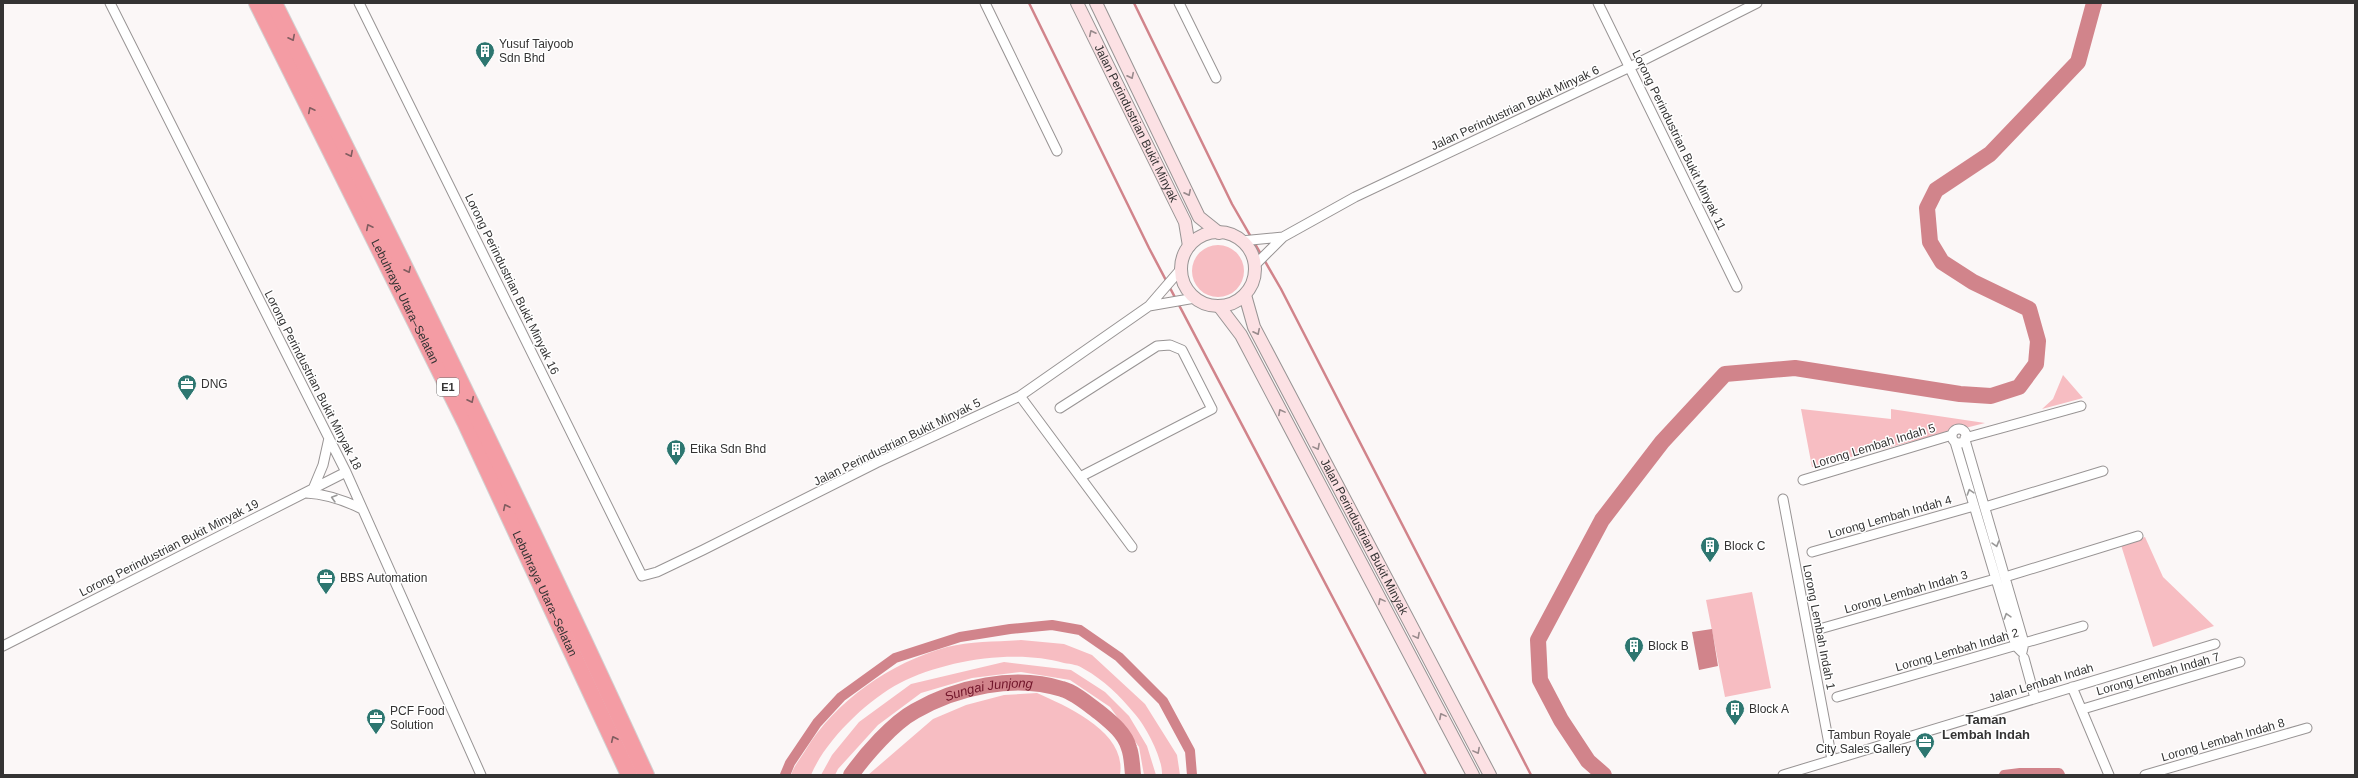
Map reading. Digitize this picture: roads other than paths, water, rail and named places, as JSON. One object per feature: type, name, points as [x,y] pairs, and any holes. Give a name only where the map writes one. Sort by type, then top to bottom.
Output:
[{"type":"highway","name":"Lebuhraya Utara–Selatan","points":[[257,3],[455,401],[525,546],[629,775]]},
{"type":"highway","name":"Lebuhraya Utara–Selatan","points":[[274,3],[388,229],[526,515],[646,775]]},
{"type":"main road","name":"Jalan Perindustrian Bukit Minyak","points":[[1077,3],[1185,222],[1189,246]]},
{"type":"main road","name":"Jalan Perindustrian Bukit Minyak","points":[[1096,3],[1199,217],[1219,233]]},
{"type":"main road","points":[[1219,233],[1246,240],[1250,252],[1258,262],[1251,286],[1245,295],[1228,305],[1219,306],[1190,299],[1178,272],[1189,246],[1203,236],[1219,233]]},
{"type":"main road","name":"Jalan Perindustrian Bukit Minyak","points":[[1245,295],[1254,327],[1490,775]]},
{"type":"main road","name":"Jalan Perindustrian Bukit Minyak","points":[[1219,306],[1241,335],[1473,775]]},
{"type":"street","name":"Lorong Perindustrian Bukit Minyak 18","points":[[110,3],[346,472],[481,775]]},
{"type":"street","name":"Lorong Perindustrian Bukit Minyak 16","points":[[359,3],[642,576]]},
{"type":"street","points":[[985,3],[1057,151]]},
{"type":"street","points":[[1179,3],[1216,78]]},
{"type":"street","name":"Lorong Perindustrian Bukit Minyak 11","points":[[1598,3],[1737,287]]},
{"type":"street","name":"Jalan Perindustrian Bukit Minyak 6","points":[[1283,237],[1355,197],[1630,67],[1757,3]]},
{"type":"street","points":[[1246,240],[1283,237]]},
{"type":"street","points":[[1258,262],[1283,237]]},
{"type":"street","points":[[1148,306],[1178,272]]},
{"type":"street","points":[[1148,306],[1169,304],[1190,299]]},
{"type":"street","name":"Jalan Perindustrian Bukit Minyak 5","points":[[642,576],[657,572],[876,463],[1020,396],[1148,306]]},
{"type":"street","points":[[1060,408],[1142,354],[1157,346],[1170,346],[1182,350],[1212,409],[1080,477]]},
{"type":"street","points":[[1020,396],[1132,547]]},
{"type":"street","points":[[1965,439],[2081,406]]},
{"type":"street","points":[[1959,429],[1965,433],[1965,439],[2005,577],[2020,644],[1995,579],[1953,438],[1954,431],[1959,429]]},
{"type":"street","points":[[329,438],[323,465],[309,491],[334,497],[362,509]]},
{"type":"street","name":"Lorong Lembah Indah 5","points":[[1803,480],[1953,438]]},
{"type":"street","points":[[1985,507],[2102,471]]},
{"type":"street","name":"Lorong Perindustrian Bukit Minyak 19","points":[[3,646],[346,472]]},
{"type":"street","name":"Lorong Lembah Indah 1","points":[[1783,499],[1832,760]]},
{"type":"street","name":"Lorong Lembah Indah 4","points":[[1812,552],[1974,506]]},
{"type":"street","points":[[2005,577],[2138,536]]},
{"type":"street","name":"Lorong Lembah Indah 3","points":[[1823,628],[1995,579]]},
{"type":"street","name":"Lorong Lembah Indah 2","points":[[1837,698],[2083,626]]},
{"type":"street","name":"Jalan Lembah Indah","points":[[1783,775],[2215,644]]},
{"type":"street","points":[[2024,658],[2035,698]]},
{"type":"street","name":"Lorong Lembah Indah 7","points":[[2082,709],[2240,662]]},
{"type":"street","points":[[2072,687],[2109,775]]},
{"type":"street","name":"Lorong Lembah Indah 8","points":[[2145,775],[2307,728]]},
{"type":"waterway","points":[[1029,3],[1149,248],[1426,775]]},
{"type":"waterway","points":[[1134,3],[1232,204],[1281,289],[1531,775]]},
{"type":"waterway","points":[[1604,775],[1588,761],[1561,720],[1540,680],[1538,640],[1602,520],[1662,442],[1725,374],[1795,368],[1960,394],[1991,396],[2019,387],[2036,364],[2038,341],[2029,309],[1973,282],[1942,262],[1930,242],[1927,208],[1936,190],[1990,154],[2078,62],[2094,3]]},
{"type":"waterway","points":[[785,775],[790,763],[817,723],[841,697],[895,658],[960,637],[1010,629],[1052,625],[1080,630],[1119,657],[1163,701],[1190,751],[1192,775]]},
{"type":"waterway","name":"Sungai Junjong","points":[[851,775],[880,740],[898,723],[915,711],[949,695],[987,685],[1006,683],[1044,685],[1062,689],[1072,693],[1100,713],[1109,720],[1124,737],[1131,754],[1133,775]]},
{"type":"waterway","points":[[2004,775],[2020,773],[2059,773],[2060,775]]},
{"type":"place","name":"Yusuf Taiyoob Sdn Bhd","points":[[485,68]]},
{"type":"place","name":"DNG","points":[[187,401]]},
{"type":"place","name":"Etika Sdn Bhd","points":[[676,466]]},
{"type":"place","name":"Block C","points":[[1710,563]]},
{"type":"place","name":"BBS Automation","points":[[326,595]]},
{"type":"place","name":"Block B","points":[[1634,663]]},
{"type":"place","name":"Block A","points":[[1735,726]]},
{"type":"place","name":"PCF Food Solution","points":[[376,735]]},
{"type":"place","name":"Tambun Royale City Sales Gallery","points":[[1925,759]]},
{"type":"district","name":"Taman Lembah Indah","points":[[1986,726]]}]
